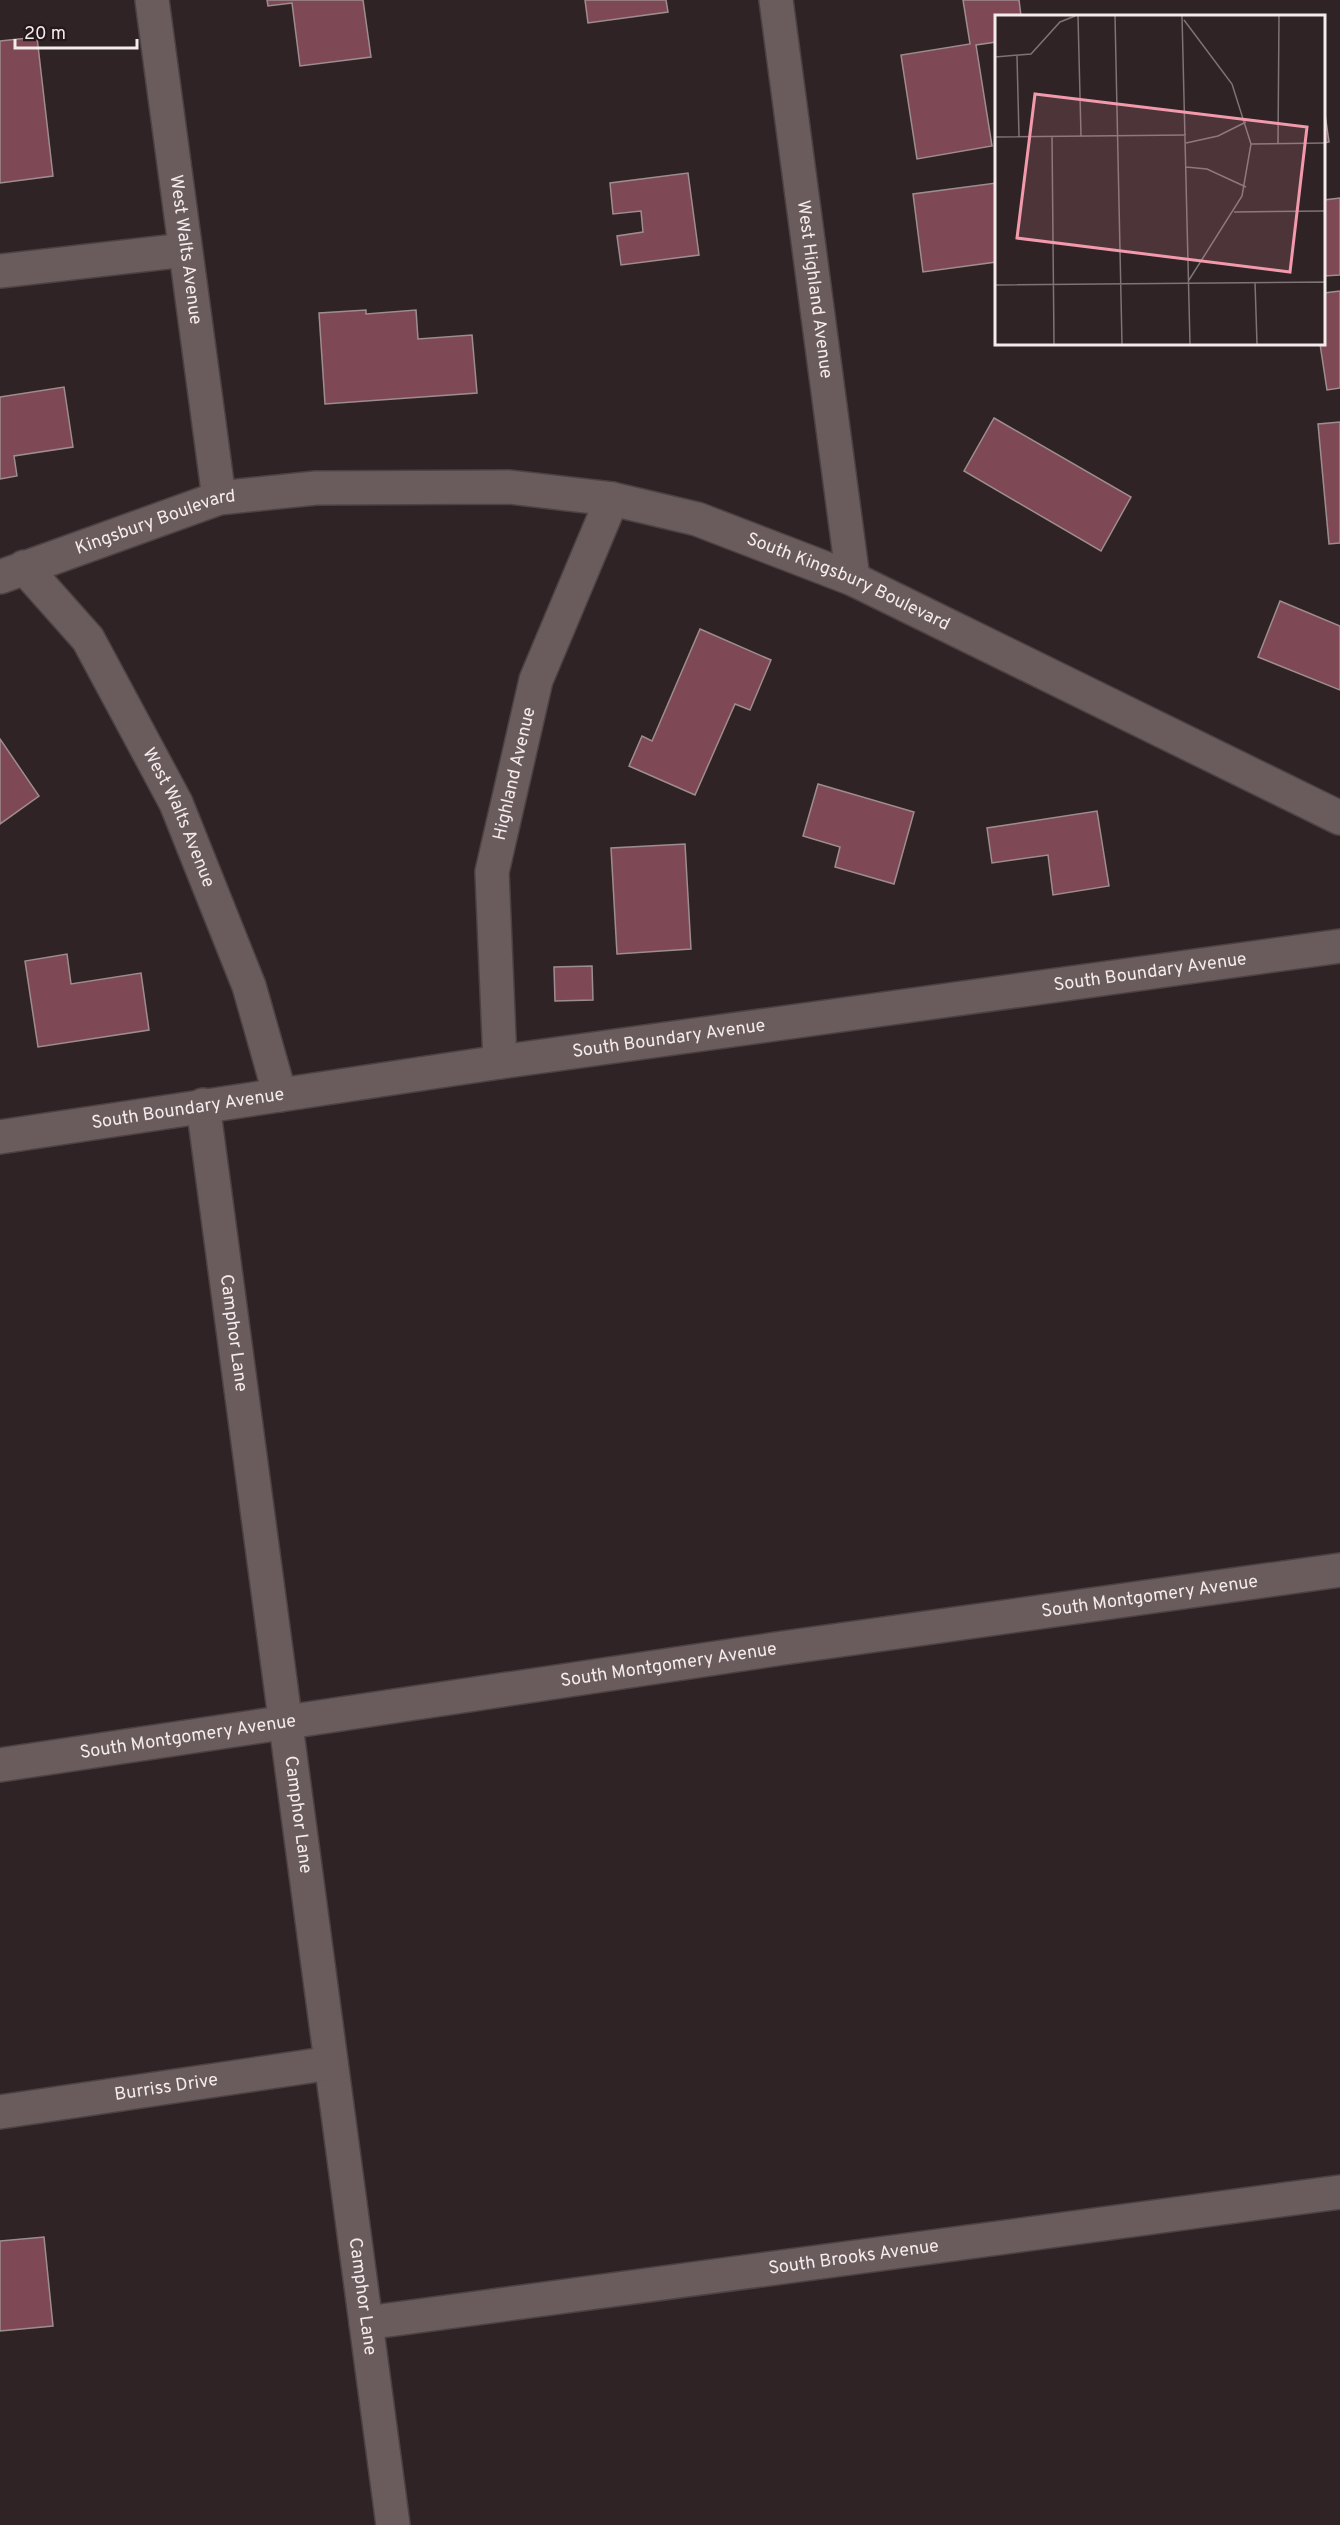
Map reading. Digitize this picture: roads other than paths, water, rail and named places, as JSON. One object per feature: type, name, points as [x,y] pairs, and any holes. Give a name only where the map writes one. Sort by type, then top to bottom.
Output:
[{"type":"street","name":"West Walts Avenue","points":[[152,0],[219,498]]},
{"type":"street","name":"West Highland Avenue","points":[[776,0],[853,579]]},
{"type":"street","points":[[0,271],[186,250]]},
{"type":"street","name":"South Kingsbury Boulevard","points":[[316,488],[508,487],[612,499],[697,519],[853,579],[1340,818]]},
{"type":"street","name":"Kingsbury Boulevard","points":[[12,572],[219,498],[316,488]]},
{"type":"street","name":"Highland Avenue","points":[[500,1062],[492,872],[536,680],[612,499]]},
{"type":"street","name":"West Walts Avenue","points":[[12,572],[88,639],[176,803],[249,986],[280,1095]]},
{"type":"street","name":"South Boundary Avenue","points":[[0,1137],[500,1062],[1340,946]]},
{"type":"street","name":"Camphor Lane","points":[[203,1105],[393,2525]]},
{"type":"street","name":"South Montgomery Avenue","points":[[0,1766],[772,1650],[1340,1570]]},
{"type":"street","name":"Burriss Drive","points":[[0,2112],[332,2063]]},
{"type":"street","name":"South Brooks Avenue","points":[[366,2323],[1340,2192]]}]
